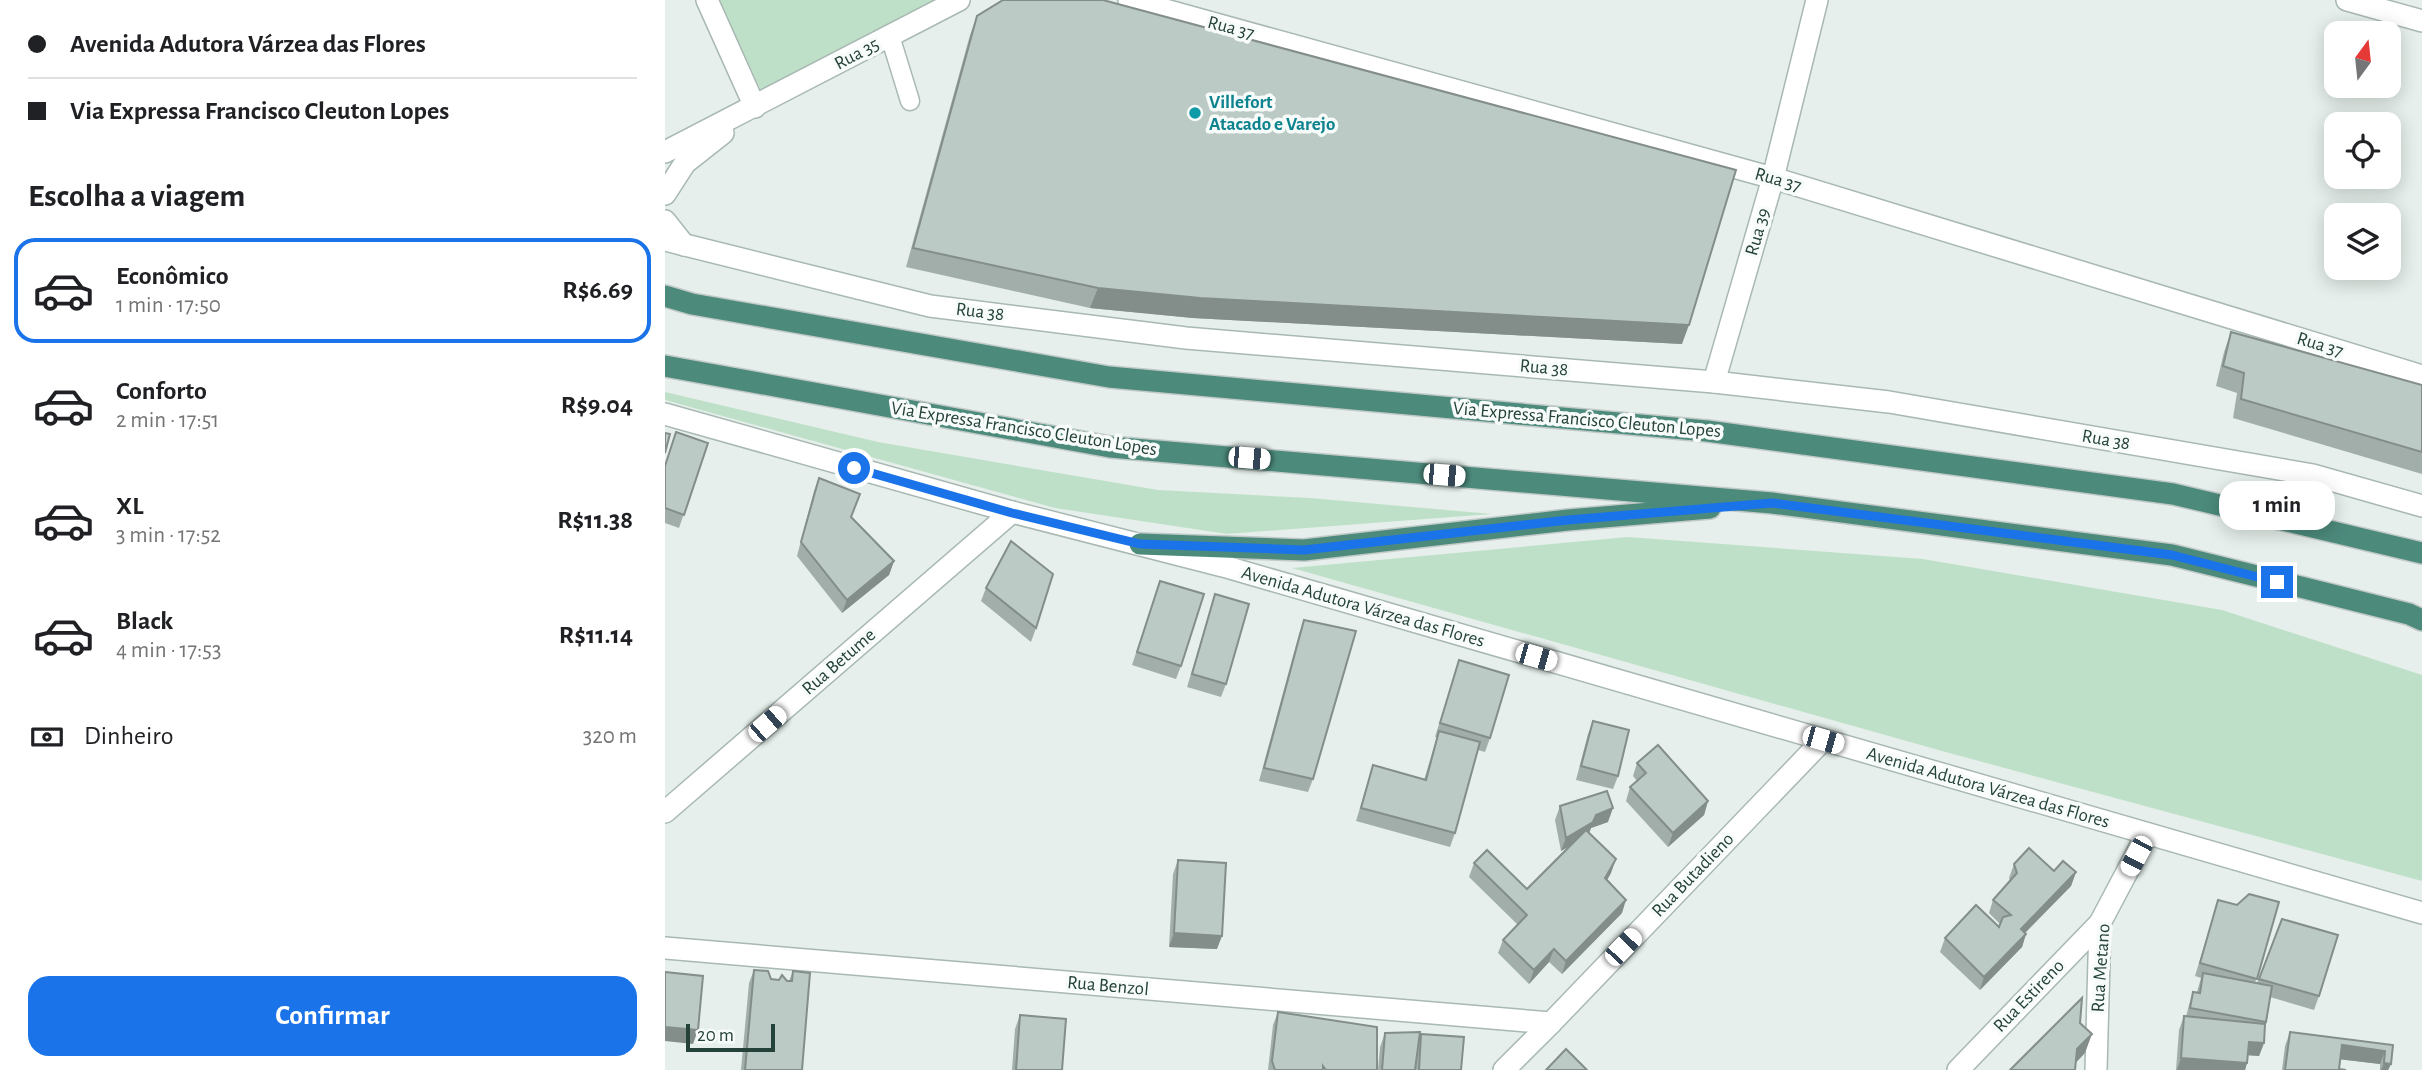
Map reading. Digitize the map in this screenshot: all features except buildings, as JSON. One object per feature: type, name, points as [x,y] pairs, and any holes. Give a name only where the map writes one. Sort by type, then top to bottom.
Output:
[{"type":"highway","name":"Via Expressa Francisco Cleuton Lopes","points":[[665,296],[692,304],[1109,377],[1707,431],[2173,494],[2422,553]]},
{"type":"highway","name":"Via Expressa Francisco Cleuton Lopes","points":[[665,366],[1110,447],[1772,503],[2172,555],[2409,614],[2422,620]]},
{"type":"highway","points":[[1140,544],[1304,550],[1568,520],[1772,503]]},
{"type":"street","points":[[707,0],[755,107]]},
{"type":"street","name":"Rua 35","points":[[665,152],[959,0]]},
{"type":"street","name":"Rua 37","points":[[1129,0],[1773,178],[2422,376]]},
{"type":"street","name":"Rua 39","points":[[1714,382],[1773,178],[1817,0]]},
{"type":"street","points":[[2347,0],[2422,21]]},
{"type":"street","name":"Rua 35","points":[[665,194],[685,163],[755,107]]},
{"type":"street","points":[[665,221],[675,243]]},
{"type":"street","name":"Rua 38","points":[[675,243],[930,306],[1187,338],[1714,382],[1889,402],[2313,475],[2422,506]]},
{"type":"street","name":"Avenida Adutora Várzea das Flores","points":[[665,414],[1012,513],[1140,544],[2422,913]]},
{"type":"street","name":"Rua Betume","points":[[665,812],[1012,513]]},
{"type":"street","name":"Rua Butadieno","points":[[1504,1070],[1823,740]]},
{"type":"street","name":"Rua Metano","points":[[2096,1070],[2100,923],[2147,834]]},
{"type":"street","name":"Rua Estireno","points":[[1958,1070],[2100,923]]},
{"type":"street","name":"Rua Benzol","points":[[665,948],[1551,1023]]},
{"type":"lane","points":[[890,36],[910,100]]},
{"type":"green space","points":[[719,0],[943,0],[761,91]]},
{"type":"green space","points":[[665,392],[878,442],[1158,490],[1310,498],[1492,514],[1227,534],[1055,508],[665,400]]},
{"type":"green space","points":[[1628,537],[1923,559],[2222,610],[2422,675],[2422,881],[1942,751],[1292,568]]},
{"type":"place","name":"Villefort Atacado e Varejo","points":[[1195,113]]},
{"type":"route","points":[[854,468],[1012,513],[1140,544],[1304,550],[1568,520],[1772,503],[2172,555],[2277,582]]}]
